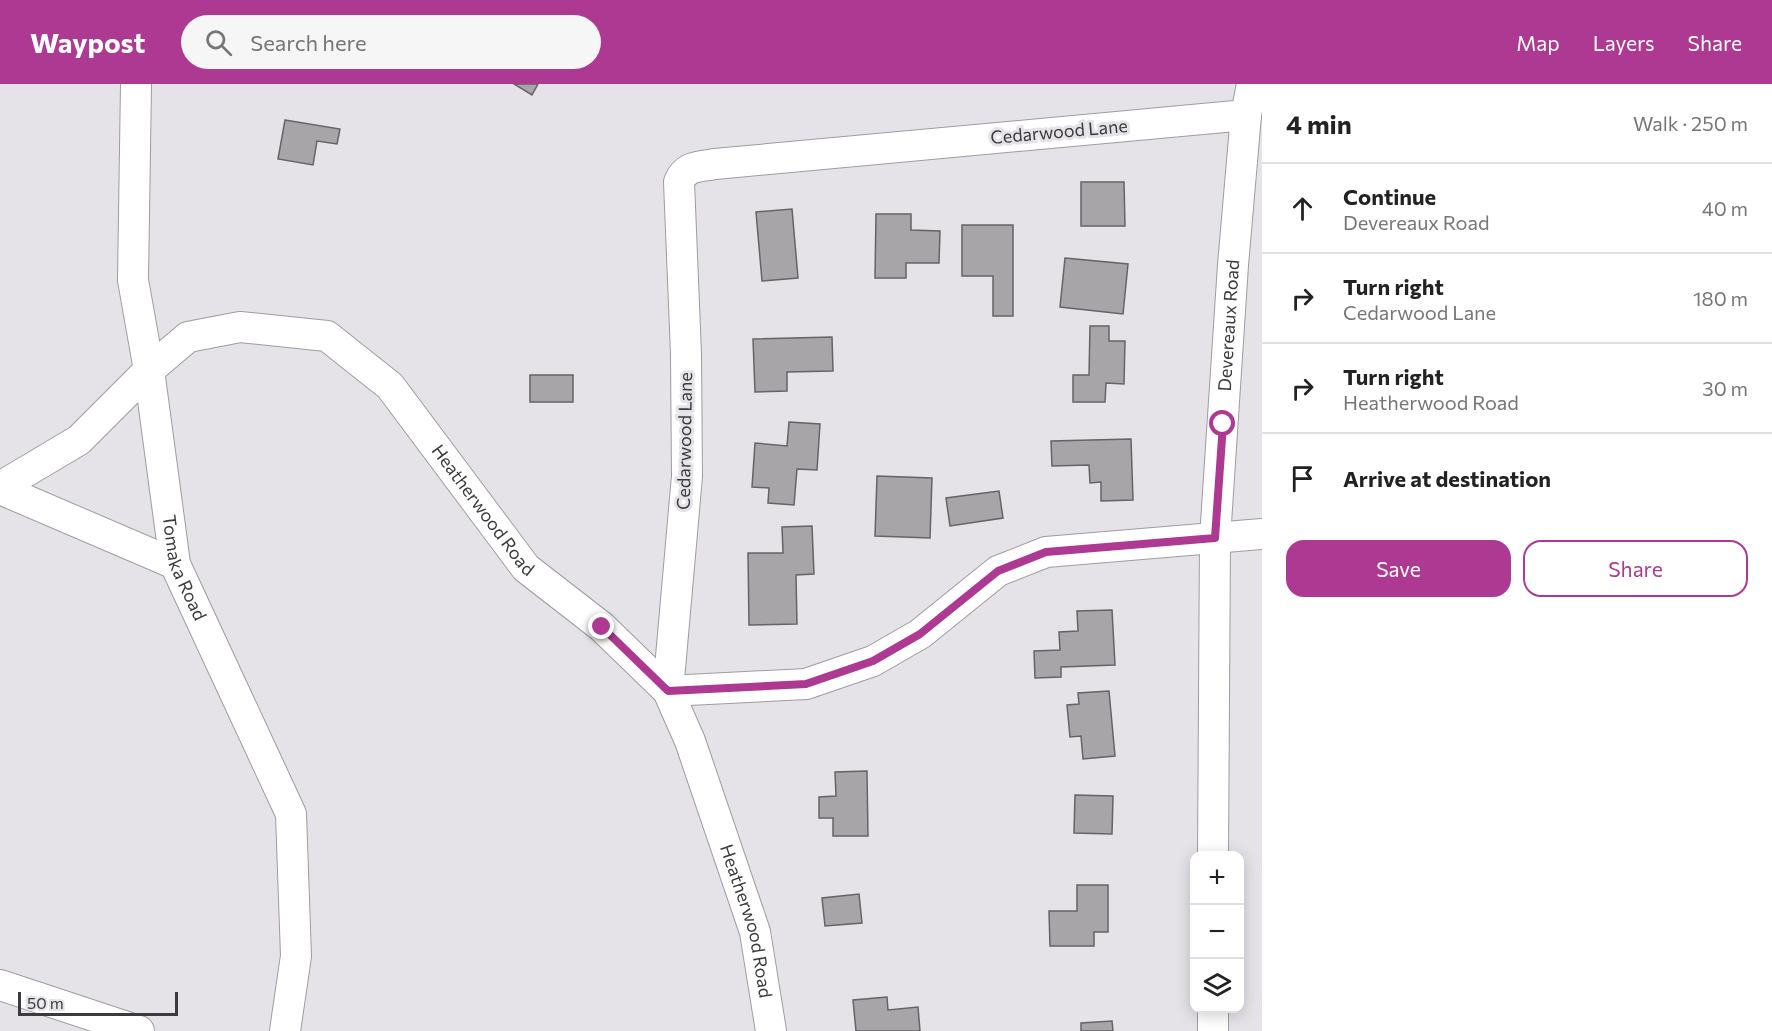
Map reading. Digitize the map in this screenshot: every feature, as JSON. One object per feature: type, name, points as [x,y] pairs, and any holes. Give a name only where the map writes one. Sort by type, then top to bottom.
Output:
[{"type":"street","name":"Tomaka Road","points":[[136,84],[133,280],[149,370],[175,564],[291,814],[296,956],[285,1031]]},
{"type":"street","name":"Devereaux Road","points":[[1213,851],[1215,538],[1233,265],[1246,115],[1252,84]]},
{"type":"street","name":"Cedarwood Lane","points":[[668,691],[687,476],[686,354],[680,182],[683,173],[689,169],[716,164],[1246,115]]},
{"type":"street","name":"Heatherwood Road","points":[[0,488],[79,440],[149,370],[188,338],[240,327],[327,336],[390,386],[526,568],[602,627],[668,691],[690,741],[756,932],[771,1031]]},
{"type":"street","name":"Heatherwood Road","points":[[0,488],[175,564]]},
{"type":"street","points":[[668,691],[806,684],[873,661],[920,634],[998,571],[1046,552],[1262,534]]},
{"type":"street","points":[[0,985],[139,1031]]},
{"type":"building","points":[[514,84],[538,84],[532,95]]},
{"type":"building","points":[[285,120],[340,129],[337,144],[317,141],[313,165],[278,159]]},
{"type":"building","points":[[1081,182],[1124,182],[1125,226],[1081,226]]},
{"type":"building","points":[[792,209],[798,278],[762,281],[756,212]]},
{"type":"building","points":[[876,214],[911,214],[911,230],[940,231],[939,263],[906,263],[906,278],[875,278]]},
{"type":"building","points":[[962,225],[1013,225],[1013,316],[993,316],[993,276],[962,276]]},
{"type":"building","points":[[1065,258],[1128,264],[1123,314],[1060,307]]},
{"type":"building","points":[[1090,326],[1109,326],[1109,341],[1125,341],[1124,384],[1106,383],[1105,402],[1073,402],[1073,375],[1089,375]]},
{"type":"building","points":[[832,337],[833,371],[787,372],[787,391],[755,392],[753,339]]},
{"type":"building","points":[[530,375],[573,375],[573,402],[530,402]]},
{"type":"building","points":[[789,422],[820,424],[817,470],[797,469],[794,505],[768,503],[769,488],[752,487],[755,443],[787,446]]},
{"type":"building","points":[[1131,439],[1133,500],[1101,501],[1101,482],[1090,483],[1089,465],[1052,466],[1051,441]]},
{"type":"building","points":[[877,476],[932,478],[930,538],[875,536]]},
{"type":"building","points":[[999,491],[1003,518],[950,526],[946,498]]},
{"type":"building","points":[[812,526],[814,574],[796,575],[797,624],[749,625],[748,553],[783,553],[782,527]]},
{"type":"building","points":[[1112,610],[1115,665],[1061,667],[1061,677],[1035,678],[1034,651],[1060,650],[1059,632],[1078,631],[1077,611]]},
{"type":"building","points":[[1109,691],[1115,756],[1083,759],[1081,736],[1070,737],[1067,705],[1079,704],[1078,693]]},
{"type":"building","points":[[867,771],[868,836],[833,836],[833,818],[819,818],[819,797],[836,796],[835,772]]},
{"type":"building","points":[[1075,795],[1113,796],[1112,834],[1074,833]]},
{"type":"building","points":[[1077,885],[1108,885],[1108,932],[1094,932],[1094,946],[1050,946],[1049,911],[1077,911]]},
{"type":"building","points":[[859,894],[862,923],[825,926],[822,898]]},
{"type":"building","points":[[887,997],[888,1010],[918,1007],[920,1031],[856,1031],[853,1000]]},
{"type":"building","points":[[1112,1021],[1113,1031],[1081,1031],[1081,1023]]},
{"type":"route","points":[[602,627],[668,691],[806,684],[873,661],[920,634],[998,571],[1046,552],[1215,538],[1223,424]]}]
